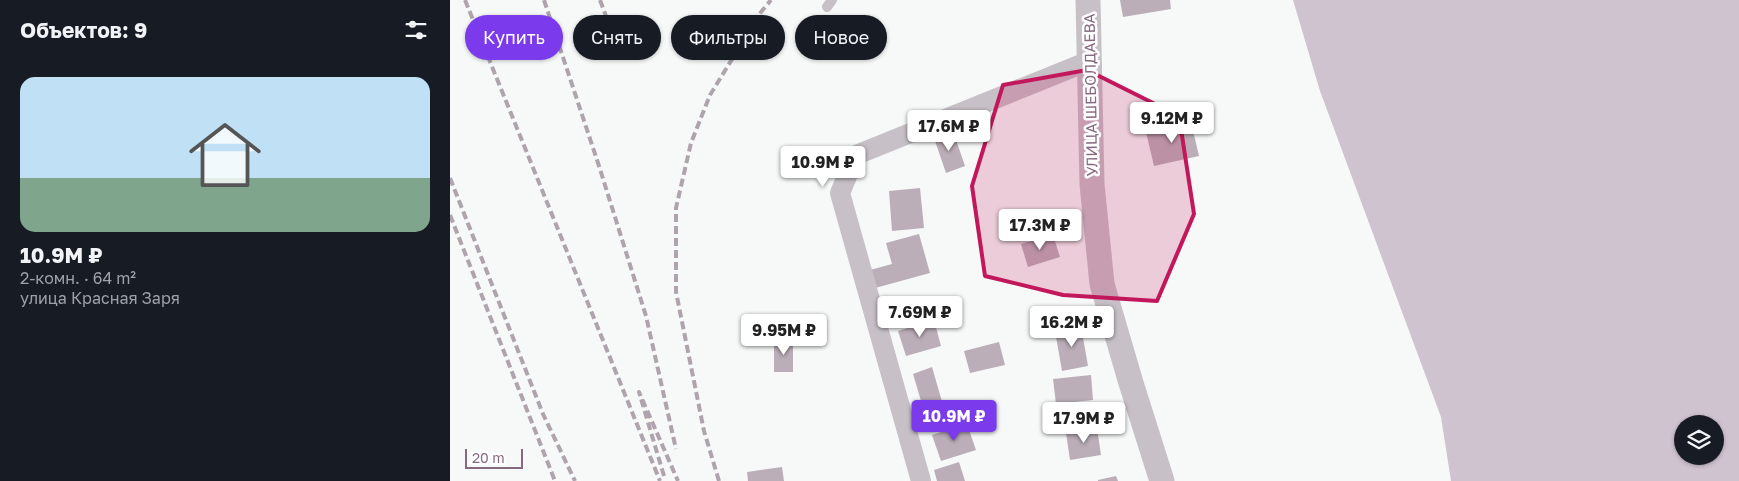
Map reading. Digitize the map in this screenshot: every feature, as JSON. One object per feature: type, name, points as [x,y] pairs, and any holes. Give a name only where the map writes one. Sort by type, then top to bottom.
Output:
[{"type":"street","name":"УЛИЦА ШЕБОЛДАЕВА","points":[[1088,0],[1092,184],[1102,284],[1162,481]]},
{"type":"street","points":[[921,481],[840,193],[856,155],[1089,60]]},
{"type":"highlighted area","points":[[1087,70],[1179,116],[1194,214],[1157,301],[1063,295],[985,276],[972,186],[1003,85]]},
{"type":"shaded area","points":[[1293,0],[1739,0],[1739,481],[1451,481],[1441,417],[1320,91]]},
{"type":"building","points":[[1120,0],[1170,0],[1171,9],[1123,17]]},
{"type":"building","points":[[1191,122],[1199,156],[1154,166],[1146,132]]},
{"type":"building","points":[[953,131],[965,166],[946,173],[934,138]]},
{"type":"building","points":[[920,188],[924,228],[892,231],[889,191]]},
{"type":"building","points":[[919,234],[930,273],[875,288],[870,270],[892,264],[886,243]]},
{"type":"building","points":[[1053,235],[1060,257],[1028,267],[1021,244]]},
{"type":"building","points":[[934,320],[941,346],[906,356],[898,331]]},
{"type":"building","points":[[1081,326],[1088,366],[1062,371],[1055,331]]},
{"type":"building","points":[[774,340],[793,340],[793,372],[774,372]]},
{"type":"building","points":[[999,342],[1005,365],[970,373],[964,351]]},
{"type":"building","points":[[932,367],[943,405],[924,411],[913,374]]},
{"type":"building","points":[[1091,375],[1093,400],[1056,404],[1053,379]]},
{"type":"building","points":[[967,424],[976,450],[941,461],[932,435]]},
{"type":"building","points":[[1097,428],[1101,455],[1070,460],[1066,433]]},
{"type":"building","points":[[959,462],[965,481],[937,481],[934,470]]},
{"type":"building","points":[[782,467],[784,481],[748,481],[747,472]]},
{"type":"building","points":[[1116,476],[1118,481],[1098,481],[1098,480]]},
{"type":"railway","points":[[465,0],[660,481]]},
{"type":"railway","points":[[544,0],[646,316],[676,449]]},
{"type":"railway","points":[[600,0],[606,15]]},
{"type":"railway","points":[[719,481],[704,431],[676,292],[676,208],[691,143],[710,95],[761,12],[771,0]]},
{"type":"railway","points":[[450,178],[543,414],[575,481]]},
{"type":"railway","points":[[450,215],[555,481]]},
{"type":"railway","points":[[664,476],[639,392],[678,481]]}]
